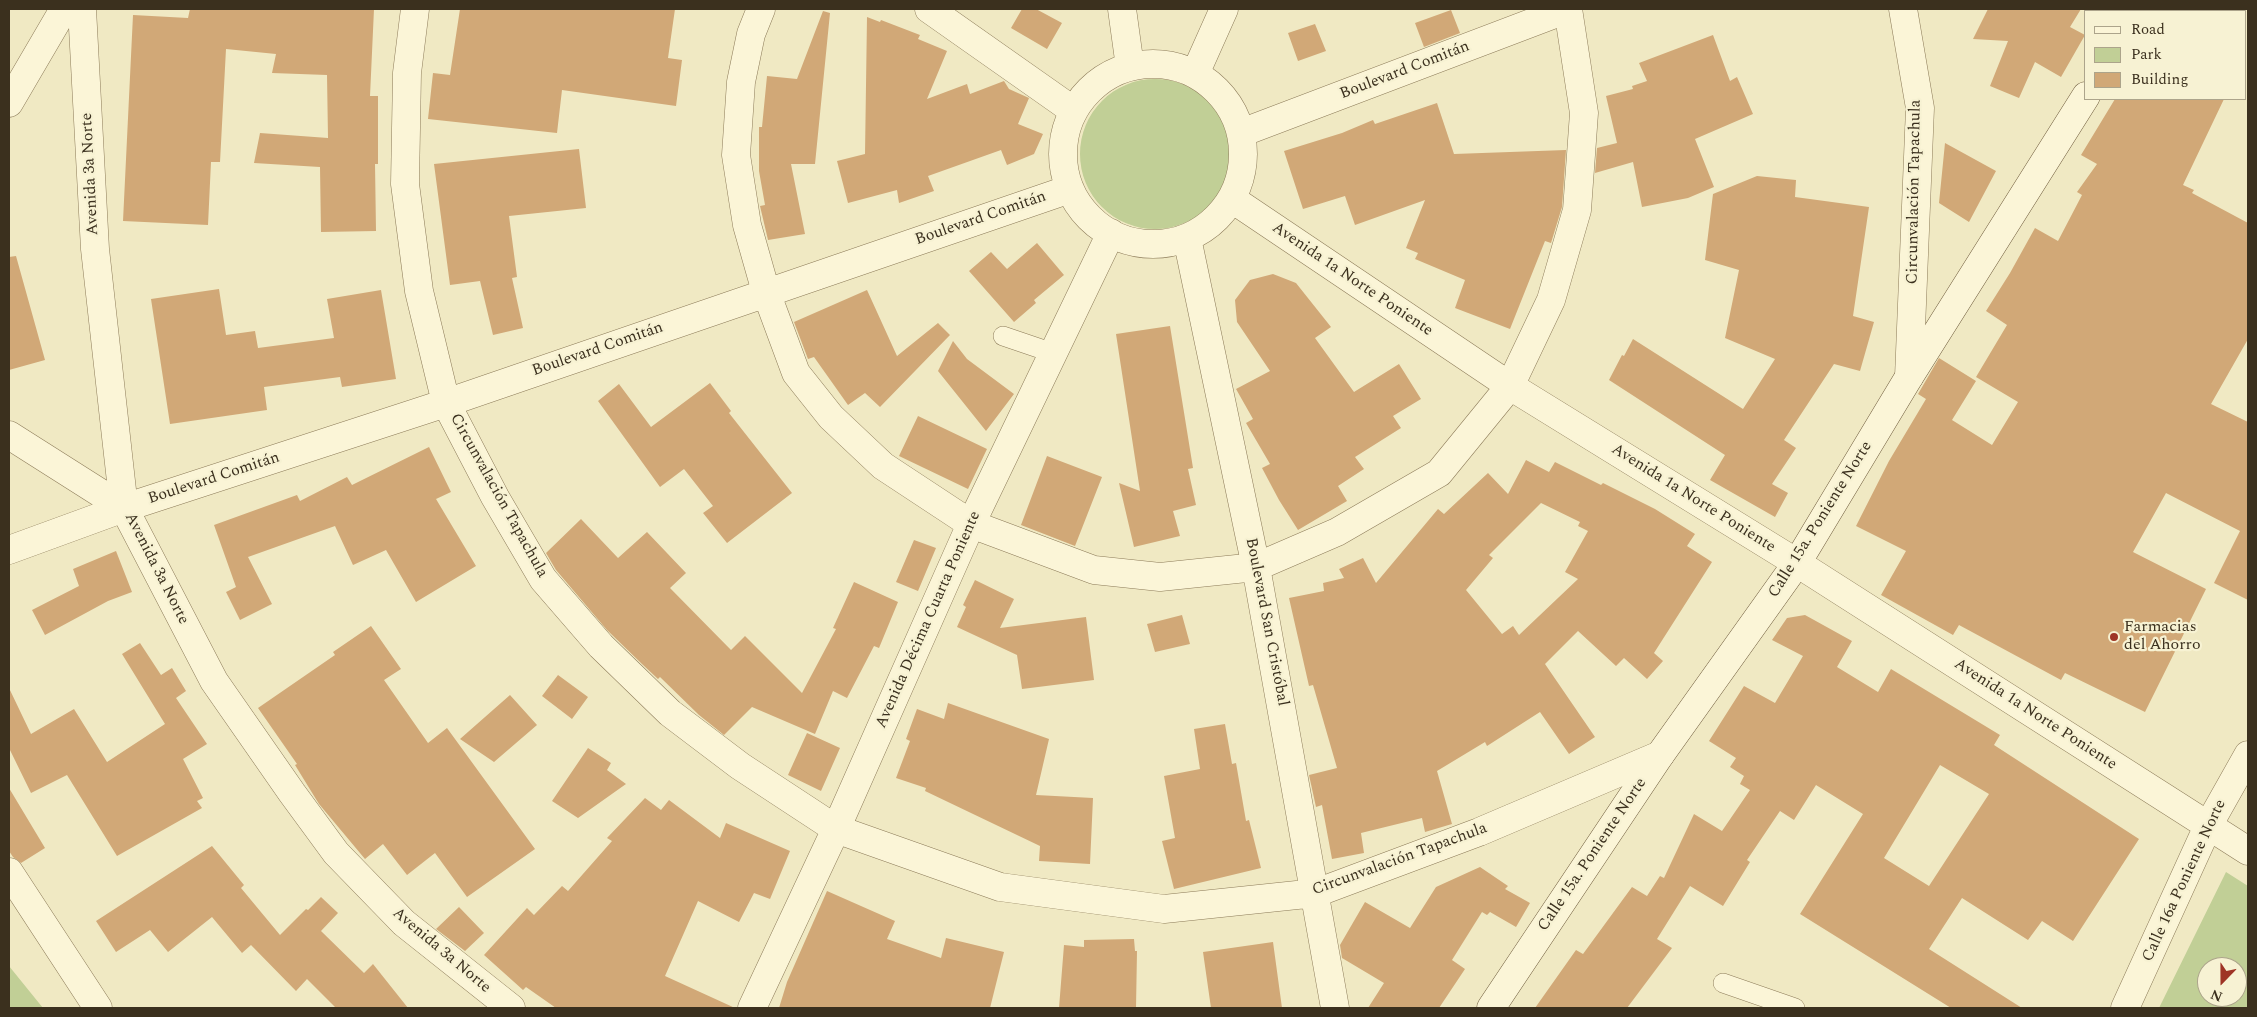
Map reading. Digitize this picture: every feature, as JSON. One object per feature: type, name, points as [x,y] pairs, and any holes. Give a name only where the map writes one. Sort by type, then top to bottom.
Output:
[{"type":"street","points":[[9,103],[64,9]]},
{"type":"street","name":"Avenida 3a Norte","points":[[82,9],[95,249],[124,508],[214,681],[336,853],[404,923],[511,1008]]},
{"type":"street","name":"Circunvalación Tapachula","points":[[415,9],[407,73],[405,184],[419,291],[446,403],[495,497],[543,580],[601,646],[670,713],[740,766],[836,829],[1000,887],[1164,909],[1316,893],[1479,832],[1660,755]]},
{"type":"street","points":[[761,9],[751,34],[741,82],[736,155],[747,225],[766,292],[796,373],[830,417],[883,466],[971,524],[1094,570],[1160,577],[1256,567],[1337,532],[1439,473],[1510,386],[1551,300],[1577,210],[1584,113],[1568,9]]},
{"type":"street","points":[[929,9],[1074,111]]},
{"type":"street","points":[[1122,9],[1130,67]]},
{"type":"street","points":[[1195,74],[1224,9]]},
{"type":"street","name":"Boulevard Comitán","points":[[1241,133],[1568,9]]},
{"type":"street","name":"Circunvalación Tapachula","points":[[1903,9],[1920,108],[1909,377]]},
{"type":"street","points":[[1152,64],[1174,66],[1195,74],[1216,89],[1232,109],[1241,133],[1244,156],[1240,178],[1232,199],[1217,218],[1187,238],[1155,244],[1135,242],[1111,233],[1097,224],[1082,208],[1070,189],[1064,163],[1065,136],[1074,111],[1088,92],[1095,86],[1108,76],[1130,67],[1152,64]]},
{"type":"street","name":"Calle 15a. Poniente Norte","points":[[1491,1008],[1660,755],[1798,563],[1909,377],[2084,99]]},
{"type":"street","name":"Boulevard Comitán","points":[[9,550],[124,508],[446,403],[1070,189]]},
{"type":"street","name":"Avenida 1a Norte Poniente","points":[[1232,199],[1510,386],[1798,563],[2248,851]]},
{"type":"street","name":"Avenida Décima Cuarta Poniente","points":[[752,1008],[836,829],[971,524],[1111,233]]},
{"type":"street","name":"Boulevard San Cristóbal","points":[[1187,238],[1256,567],[1336,1008]]},
{"type":"street","points":[[9,434],[124,508]]},
{"type":"street","name":"Calle 16a Poniente Norte","points":[[2125,1008],[2208,826],[2248,755]]},
{"type":"street","points":[[9,872],[98,1008]]},
{"type":"lane","points":[[1003,336],[1053,353]]},
{"type":"lane","points":[[1723,983],[1795,1008]]},
{"type":"green space","points":[[1155,79],[1184,85],[1208,101],[1224,125],[1230,154],[1224,183],[1208,207],[1184,223],[1155,229],[1126,223],[1102,207],[1086,183],[1080,154],[1086,125],[1102,101],[1126,85]]},
{"type":"green space","points":[[2226,872],[2248,886],[2248,1008],[2159,1008]]},
{"type":"green space","points":[[9,966],[43,1008],[9,1008]]},
{"type":"building","points":[[190,9],[374,9],[370,96],[378,96],[378,164],[375,164],[376,231],[321,232],[320,167],[254,163],[260,133],[328,138],[327,75],[272,73],[276,54],[226,49],[220,162],[211,162],[208,225],[123,221],[133,15],[188,18]]},
{"type":"building","points":[[460,9],[675,9],[668,58],[682,60],[676,106],[562,90],[557,133],[428,119],[433,73],[450,75]]},
{"type":"building","points":[[1022,9],[1036,9],[1062,23],[1047,49],[1011,28]]},
{"type":"building","points":[[1988,9],[2081,9],[2070,27],[2084,34],[2084,37],[2061,77],[2035,62],[2019,98],[1990,86],[2008,41],[1973,39]]},
{"type":"building","points":[[1451,10],[1460,33],[1424,47],[1415,23]]},
{"type":"building","points":[[823,11],[830,13],[815,164],[791,164],[805,234],[768,240],[760,206],[765,205],[759,171],[759,127],[762,127],[767,76],[797,79]]},
{"type":"building","points":[[867,17],[880,22],[881,20],[920,35],[918,39],[947,51],[927,99],[967,84],[970,94],[1004,81],[1009,89],[1029,98],[1018,124],[1043,134],[1034,154],[1007,165],[1001,150],[928,176],[934,191],[899,203],[897,190],[848,203],[837,161],[865,154]]},
{"type":"building","points":[[1315,24],[1326,51],[1298,61],[1288,33]]},
{"type":"building","points":[[1713,35],[1730,81],[1737,77],[1753,114],[1695,139],[1714,187],[1688,198],[1642,207],[1633,162],[1595,173],[1597,148],[1617,143],[1606,96],[1633,89],[1632,86],[1647,81],[1639,63]]},
{"type":"building","points":[[2114,100],[2224,100],[2183,185],[2194,190],[2192,193],[2248,223],[2248,339],[2211,404],[2248,422],[2248,600],[2214,583],[2240,531],[2166,493],[2133,552],[2206,589],[2145,712],[2065,673],[2061,680],[1959,625],[1953,635],[1881,595],[1906,551],[1856,526],[1889,461],[1926,399],[1918,394],[1939,358],[1976,381],[1952,420],[1992,445],[2018,402],[1976,377],[2007,325],[1986,311],[2035,228],[2058,241],[2082,195],[2077,192],[2097,164],[2081,155]]},
{"type":"building","points":[[1437,103],[1454,154],[1566,150],[1562,207],[1551,243],[1545,241],[1510,329],[1455,308],[1465,280],[1415,259],[1418,253],[1406,248],[1425,200],[1355,225],[1345,196],[1303,209],[1284,151],[1342,133],[1373,120],[1375,124]]},
{"type":"building","points":[[1945,143],[1996,171],[1969,222],[1939,203]]},
{"type":"building","points":[[579,149],[586,208],[509,216],[517,277],[512,278],[523,328],[493,335],[480,281],[450,285],[434,164]]},
{"type":"building","points":[[1757,176],[1796,180],[1795,197],[1869,207],[1853,316],[1874,322],[1860,371],[1834,364],[1784,440],[1796,448],[1772,484],[1788,493],[1775,517],[1710,480],[1725,455],[1609,380],[1633,339],[1743,409],[1775,359],[1725,338],[1739,270],[1705,260],[1713,194]]},
{"type":"building","points":[[1037,243],[1064,275],[1034,300],[1036,303],[1014,322],[969,271],[991,252],[1007,269]]},
{"type":"building","points":[[16,256],[45,360],[9,370],[9,257]]},
{"type":"building","points":[[1273,274],[1296,283],[1331,327],[1315,338],[1354,392],[1399,364],[1421,399],[1393,416],[1401,428],[1355,457],[1364,469],[1338,486],[1347,501],[1298,530],[1262,468],[1270,464],[1246,423],[1253,419],[1236,389],[1270,371],[1237,322],[1235,300],[1250,280]]},
{"type":"building","points":[[219,289],[226,335],[255,331],[258,348],[334,338],[327,299],[381,290],[396,379],[342,387],[340,377],[264,387],[267,410],[170,424],[151,299]]},
{"type":"building","points":[[867,290],[897,356],[938,323],[950,335],[880,407],[865,393],[848,405],[814,357],[808,359],[794,322]]},
{"type":"building","points":[[1170,326],[1193,468],[1188,469],[1196,505],[1173,511],[1180,536],[1134,547],[1119,483],[1140,491],[1116,334]]},
{"type":"building","points":[[953,341],[967,359],[1014,394],[986,431],[938,371]]},
{"type":"building","points":[[710,383],[731,411],[729,413],[792,493],[727,543],[703,513],[713,506],[684,469],[660,487],[598,401],[619,384],[651,427]]},
{"type":"building","points":[[918,416],[987,449],[968,489],[899,456]]},
{"type":"building","points":[[429,447],[451,492],[436,499],[476,566],[416,602],[386,550],[353,565],[335,526],[248,557],[272,604],[240,620],[226,592],[236,587],[214,525],[297,495],[300,501],[347,477],[352,485]]},
{"type":"building","points":[[1047,456],[1102,477],[1075,546],[1021,525]]},
{"type":"building","points":[[1526,460],[1549,472],[1555,462],[1655,509],[1695,534],[1687,546],[1712,562],[1654,653],[1663,661],[1647,679],[1624,658],[1616,666],[1578,631],[1545,664],[1595,737],[1569,754],[1540,712],[1487,746],[1485,742],[1437,771],[1452,824],[1425,832],[1422,818],[1361,833],[1364,853],[1332,859],[1322,805],[1316,807],[1309,775],[1337,768],[1313,685],[1309,686],[1289,598],[1324,591],[1323,583],[1344,578],[1339,569],[1363,558],[1376,583],[1438,509],[1444,514],[1488,473],[1508,494]],"holes":[[[1541,503],[1580,522],[1578,526],[1588,531],[1565,572],[1578,579],[1519,635],[1513,626],[1502,634],[1466,590],[1493,558],[1489,555]]]},
{"type":"building","points":[[581,519],[618,558],[647,532],[686,573],[670,588],[731,650],[745,636],[802,693],[836,629],[833,628],[854,582],[898,602],[879,648],[874,646],[847,698],[833,691],[815,734],[752,707],[724,735],[699,715],[660,677],[658,679],[607,630],[556,570],[546,553]]},
{"type":"building","points":[[914,540],[936,548],[918,591],[896,582]]},
{"type":"building","points":[[116,551],[132,592],[108,601],[45,635],[32,610],[79,586],[73,569]]},
{"type":"building","points":[[975,580],[1014,599],[1000,628],[1086,617],[1094,680],[1022,689],[1017,655],[957,627],[966,607],[963,605]]},
{"type":"building","points":[[1182,615],[1190,644],[1155,652],[1147,624]]},
{"type":"building","points":[[1805,615],[1852,641],[1837,667],[1878,692],[1891,669],[2000,735],[1994,745],[2139,839],[2073,941],[2042,921],[2028,940],[1962,898],[1929,949],[2022,1008],[1951,1008],[1800,914],[1863,814],[1816,785],[1794,820],[1780,811],[1747,860],[1750,862],[1723,906],[1690,886],[1657,939],[1672,948],[1627,1008],[1535,1008],[1576,950],[1583,954],[1632,887],[1647,896],[1660,876],[1664,878],[1694,814],[1722,831],[1750,790],[1740,784],[1744,776],[1730,767],[1736,758],[1709,741],[1744,686],[1775,703],[1803,656],[1772,640],[1787,618]],"holes":[[[1940,765],[1989,794],[1929,886],[1884,858]]]},
{"type":"building","points":[[371,626],[401,669],[384,680],[428,743],[447,728],[535,849],[467,897],[435,853],[407,875],[383,844],[365,859],[319,804],[295,765],[297,764],[258,708],[335,655],[333,652]]},
{"type":"building","points":[[140,643],[161,675],[172,668],[186,691],[176,698],[207,744],[183,759],[203,798],[197,801],[202,808],[117,856],[67,775],[31,793],[9,748],[9,688],[31,734],[74,709],[107,762],[165,724],[122,654]]},
{"type":"building","points":[[558,675],[588,697],[572,719],[542,696]]},
{"type":"building","points":[[510,695],[537,725],[494,762],[460,739]]},
{"type":"building","points":[[948,703],[1049,739],[1036,795],[1093,798],[1090,864],[1039,861],[1040,846],[925,791],[926,788],[896,778],[910,741],[906,739],[917,709],[944,719]]},
{"type":"building","points":[[1225,724],[1232,764],[1236,763],[1246,821],[1249,820],[1261,868],[1174,889],[1162,841],[1175,838],[1164,776],[1200,769],[1194,729]]},
{"type":"building","points":[[807,733],[840,748],[821,791],[788,775]]},
{"type":"building","points":[[588,748],[611,763],[607,770],[626,784],[578,818],[552,801]]},
{"type":"building","points":[[9,788],[45,848],[21,863],[9,851]]},
{"type":"building","points":[[645,798],[661,810],[669,800],[720,838],[726,823],[790,851],[770,899],[754,893],[739,922],[698,901],[665,976],[735,1008],[556,1008],[526,987],[523,990],[484,955],[527,908],[534,915],[562,886],[568,891],[612,841],[607,838]]},
{"type":"building","points":[[212,846],[244,885],[241,888],[280,935],[321,897],[338,913],[321,931],[364,973],[373,964],[408,1008],[336,1008],[307,979],[296,991],[251,945],[242,953],[212,917],[168,952],[150,930],[116,952],[96,921]]},
{"type":"building","points":[[1480,867],[1508,886],[1505,889],[1530,903],[1516,927],[1490,912],[1487,915],[1482,912],[1452,960],[1465,969],[1439,1008],[1368,1008],[1384,983],[1342,958],[1340,945],[1365,902],[1410,928],[1436,887]]},
{"type":"building","points":[[827,891],[895,921],[887,939],[941,958],[946,938],[1004,952],[990,1008],[779,1008],[787,982]]},
{"type":"building","points":[[459,907],[484,933],[465,951],[436,929]]},
{"type":"building","points":[[1134,939],[1135,951],[1137,951],[1136,1008],[1059,1008],[1064,945],[1084,947],[1084,940]]},
{"type":"building","points":[[1273,942],[1282,1008],[1211,1008],[1203,952]]},
{"type":"place","name":"Farmacias del Ahorro","points":[[2114,637]]}]
